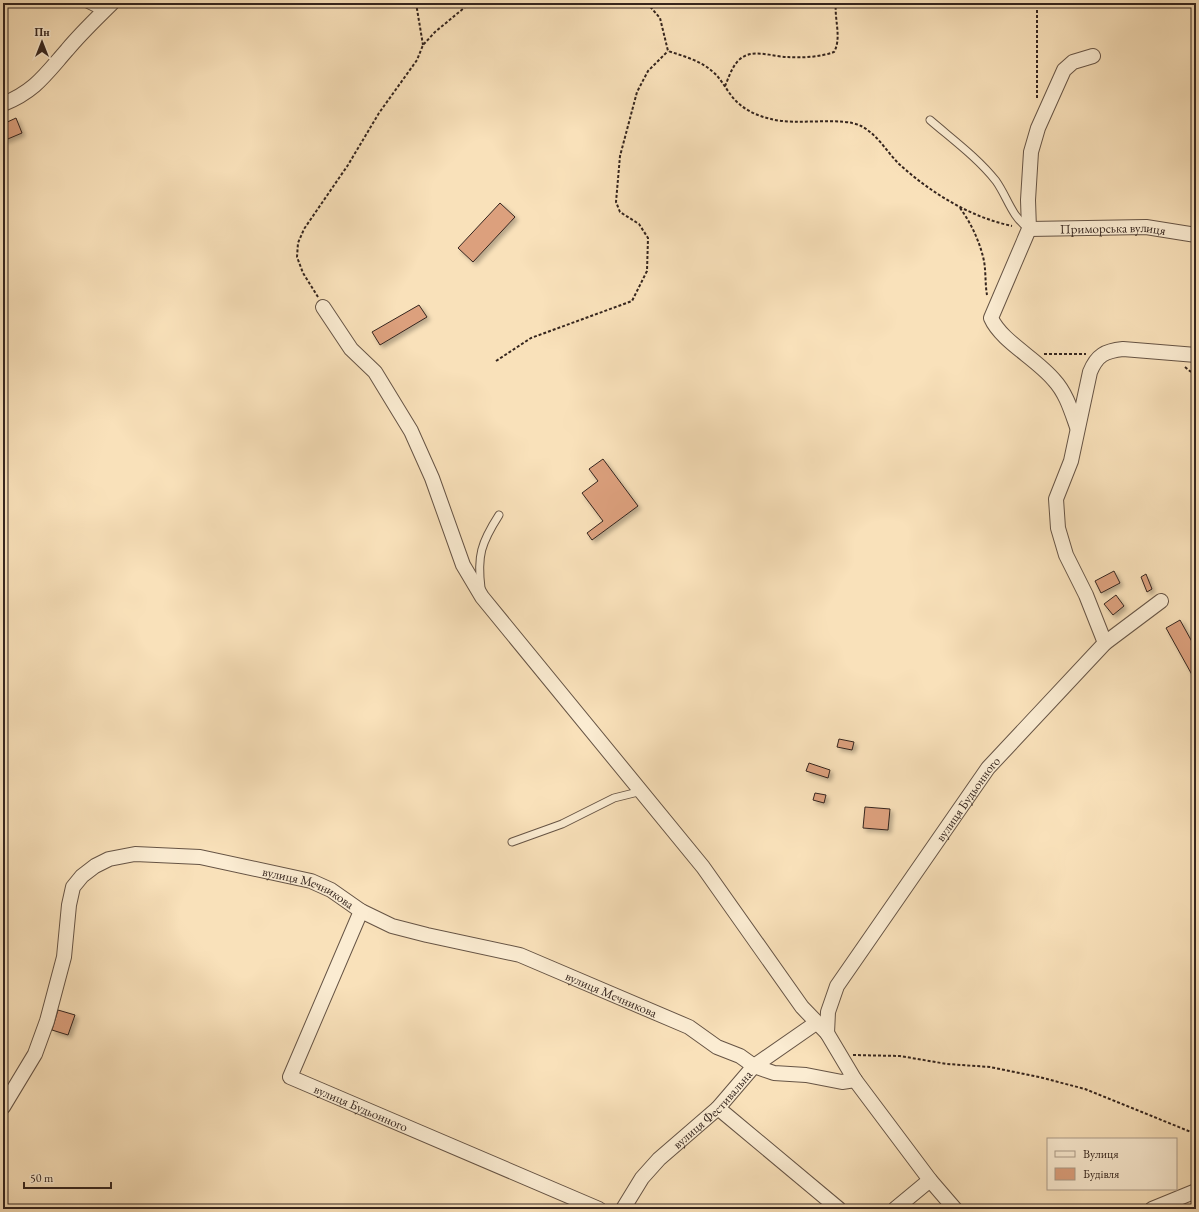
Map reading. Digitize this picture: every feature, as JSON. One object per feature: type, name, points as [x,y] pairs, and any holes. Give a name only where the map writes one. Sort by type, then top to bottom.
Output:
[{"type":"street","points":[[3,104],[27,93],[40,82],[107,8]]},
{"type":"street","points":[[1077,427],[1067,400],[1054,380],[1027,354],[995,327],[991,318],[1029,229],[1028,200],[1031,152],[1038,128],[1064,70],[1073,62],[1093,56]]},
{"type":"street","name":"Приморська вулиця","points":[[1029,229],[1146,227],[1196,235]]},
{"type":"street","points":[[324,307],[351,349],[375,372],[411,431],[432,478],[463,565],[482,597],[704,867],[802,1007],[827,1033],[855,1080],[930,1180],[955,1209]]},
{"type":"street","points":[[1105,643],[1086,595],[1066,555],[1058,528],[1056,499],[1070,461],[1090,372],[1095,361],[1102,354],[1123,349],[1196,355]]},
{"type":"street","name":"вулиця Будьонного","points":[[827,1033],[828,1012],[836,986],[988,768],[1105,643],[1161,601]]},
{"type":"street","name":"вулиця Мечникова","points":[[3,1106],[35,1054],[47,1021],[64,957],[69,905],[73,887],[82,876],[94,866],[109,859],[135,854],[200,857],[310,882],[331,890],[361,911],[392,926],[520,955],[689,1027],[717,1047],[740,1056],[754,1066],[774,1072],[806,1075],[842,1082],[855,1080]]},
{"type":"street","name":"вулиця Будьонного","points":[[361,911],[290,1077],[599,1209]]},
{"type":"street","name":"вулиця Фестивальна","points":[[623,1209],[642,1178],[659,1159],[718,1108],[754,1066],[816,1023]]},
{"type":"street","points":[[718,1108],[839,1209]]},
{"type":"street","points":[[895,1209],[930,1180]]},
{"type":"street","points":[[1152,1209],[1196,1191]]},
{"type":"lane","points":[[85,3],[107,8]]},
{"type":"lane","points":[[930,120],[964,149],[996,181],[1018,221],[1029,229]]},
{"type":"lane","points":[[482,597],[478,566],[486,536],[498,515]]},
{"type":"lane","points":[[512,842],[562,824],[614,798],[642,791]]},
{"type":"path","points":[[416,3],[423,46]]},
{"type":"path","points":[[324,307],[303,274],[297,257],[298,243],[304,229],[348,165],[379,113],[417,60],[423,46],[435,32],[470,3]]},
{"type":"path","points":[[647,3],[660,18],[668,50]]},
{"type":"path","points":[[726,86],[733,68],[740,59],[749,54],[764,54],[788,58],[827,55],[834,52],[837,46],[838,38],[835,15],[836,3]]},
{"type":"path","points":[[1037,3],[1038,105]]},
{"type":"path","points":[[668,50],[700,62],[712,71],[726,86],[736,101],[750,112],[771,120],[791,123],[848,122],[860,125],[871,133],[898,163],[919,182],[959,207],[978,217],[1029,229]]},
{"type":"path","points":[[496,361],[531,338],[632,301],[647,271],[648,238],[639,224],[620,212],[616,202],[620,156],[637,92],[648,71],[668,50]]},
{"type":"path","points":[[959,207],[968,219],[978,241],[984,262],[987,298]]},
{"type":"path","points":[[1027,354],[1102,354]]},
{"type":"path","points":[[840,1055],[900,1056],[947,1064],[990,1067],[1039,1077],[1085,1089],[1196,1134]]},
{"type":"building","points":[[16,118],[22,133],[3,141],[3,124]]},
{"type":"building","points":[[500,203],[515,217],[473,262],[458,248]]},
{"type":"building","points":[[419,305],[427,317],[380,345],[372,332]]},
{"type":"building","points":[[603,459],[638,506],[592,540],[587,533],[603,521],[582,493],[598,481],[589,469]]},
{"type":"building","points":[[1114,571],[1120,583],[1101,593],[1095,581]]},
{"type":"building","points":[[1146,574],[1152,589],[1147,592],[1141,577]]},
{"type":"building","points":[[1116,595],[1124,606],[1113,615],[1104,604]]},
{"type":"building","points":[[1180,620],[1196,649],[1196,682],[1166,628]]},
{"type":"building","points":[[839,739],[854,742],[852,750],[837,747]]},
{"type":"building","points":[[809,763],[830,770],[828,778],[806,771]]},
{"type":"building","points":[[815,793],[826,795],[824,803],[813,800]]},
{"type":"building","points":[[865,807],[890,809],[888,830],[863,828]]},
{"type":"building","points":[[58,1010],[75,1015],[68,1035],[52,1030]]}]
